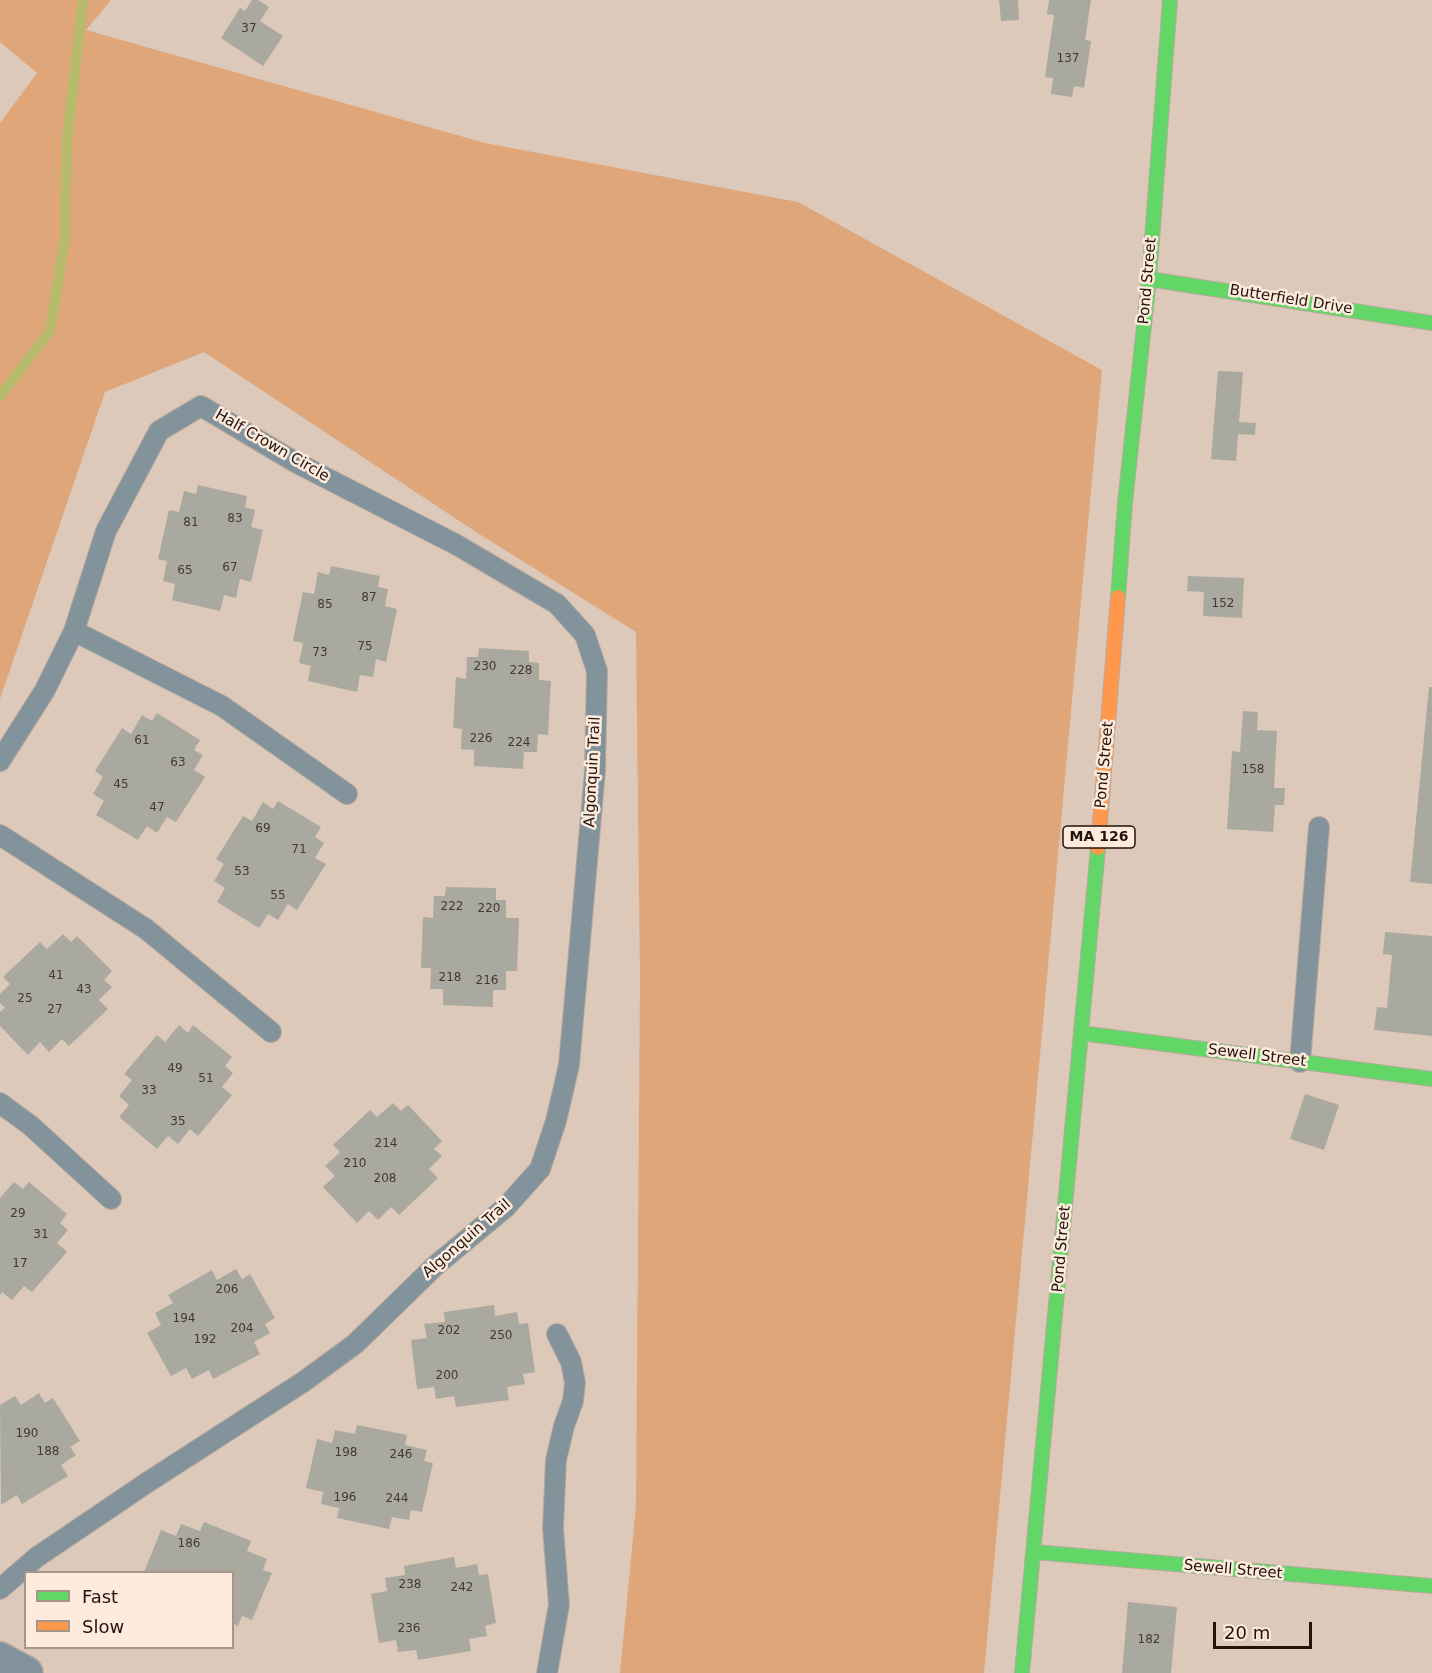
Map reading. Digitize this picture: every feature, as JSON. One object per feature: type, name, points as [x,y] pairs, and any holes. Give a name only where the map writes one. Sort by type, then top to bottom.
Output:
[{"type":"main road","name":"Pond Street","points":[[1022,1673],[1104,784],[1125,503],[1149,279],[1170,0]]},
{"type":"main road","name":"Butterfield Drive","points":[[1149,279],[1432,323]]},
{"type":"main road","name":"Sewell Street","points":[[1081,1033],[1432,1079]]},
{"type":"main road","name":"Sewell Street","points":[[1034,1552],[1432,1586]]},
{"type":"street","points":[[0,1659],[26,1673]]},
{"type":"lane","name":"Half Crown Circle","points":[[0,761],[45,690],[74,631],[106,531],[159,431],[201,406],[295,462],[457,545]]},
{"type":"lane","name":"Algonquin Trail","points":[[0,1589],[37,1557],[303,1382],[355,1344],[435,1266],[506,1207],[540,1168],[556,1121],[569,1065],[596,771],[597,671],[585,635],[557,604],[457,545]]},
{"type":"lane","points":[[74,631],[222,706],[347,794]]},
{"type":"lane","points":[[1300,1062],[1319,827]]},
{"type":"lane","points":[[0,835],[146,929],[271,1032]]},
{"type":"lane","points":[[0,1103],[30,1125],[111,1199]]},
{"type":"lane","points":[[547,1673],[559,1605],[553,1528],[556,1460],[573,1401],[575,1383],[571,1362],[557,1334]]},
{"type":"shaded area","points":[[0,0],[111,0],[86,30],[485,143],[798,202],[1102,370],[984,1673],[620,1673],[636,1506],[640,979],[636,632],[476,532],[204,352],[105,392],[0,699],[0,123],[37,73],[0,42]]},
{"type":"building","points":[[252,0],[258,0],[269,7],[260,21],[283,36],[263,66],[221,38],[240,8],[245,11]]},
{"type":"building","points":[[999,0],[1018,0],[1019,20],[1001,21]]},
{"type":"building","points":[[1049,0],[1091,0],[1085,40],[1091,41],[1084,88],[1074,86],[1072,97],[1051,94],[1053,78],[1045,77],[1054,15],[1047,14]]},
{"type":"building","points":[[1218,371],[1243,372],[1239,422],[1256,423],[1255,435],[1238,434],[1236,461],[1211,459]]},
{"type":"building","points":[[198,485],[247,496],[245,507],[255,510],[251,527],[263,530],[251,582],[240,579],[236,598],[224,595],[220,611],[172,600],[175,584],[163,581],[167,561],[158,559],[169,510],[179,512],[184,491],[196,494]]},
{"type":"building","points":[[331,566],[380,576],[378,587],[388,589],[385,606],[397,609],[386,662],[376,659],[373,677],[360,675],[357,692],[308,681],[311,666],[299,663],[303,643],[293,641],[303,592],[314,594],[318,572],[329,575]]},
{"type":"building","points":[[1188,576],[1244,578],[1242,618],[1203,616],[1204,592],[1187,591]]},
{"type":"building","points":[[479,648],[529,651],[529,662],[539,663],[539,680],[551,681],[548,735],[538,734],[537,752],[524,752],[523,769],[474,766],[474,750],[461,749],[462,729],[453,728],[456,677],[466,679],[467,657],[478,657]]},
{"type":"building","points":[[1429,687],[1432,687],[1432,884],[1410,882]]},
{"type":"building","points":[[1243,711],[1258,712],[1257,730],[1277,731],[1274,788],[1285,788],[1284,805],[1275,805],[1273,832],[1227,829],[1232,751],[1240,752]]},
{"type":"building","points":[[157,713],[200,740],[194,750],[203,755],[194,770],[205,777],[176,822],[167,817],[157,833],[147,826],[138,840],[96,815],[104,801],[93,794],[103,777],[95,771],[122,728],[131,734],[142,715],[152,721]]},
{"type":"building","points":[[278,801],[321,827],[315,837],[324,843],[315,858],[326,864],[297,910],[288,904],[278,920],[268,914],[259,928],[217,902],[225,888],[214,881],[224,864],[216,859],[243,816],[252,821],[263,802],[273,809]]},
{"type":"building","points":[[446,887],[496,888],[496,900],[506,900],[506,918],[519,918],[517,971],[506,971],[506,990],[493,990],[493,1007],[443,1005],[443,989],[430,989],[431,968],[421,968],[423,917],[433,918],[434,896],[445,896]]},
{"type":"building","points":[[1385,932],[1432,936],[1432,1036],[1374,1030],[1377,1007],[1387,1008],[1392,955],[1383,954]]},
{"type":"building","points":[[63,934],[71,942],[77,936],[112,971],[104,980],[112,987],[99,1000],[108,1009],[69,1046],[62,1039],[49,1052],[40,1042],[28,1055],[0,1026],[0,1012],[5,1008],[0,1003],[0,994],[10,984],[3,977],[40,942],[47,949]]},
{"type":"building","points":[[179,1025],[188,1033],[193,1025],[232,1057],[225,1066],[233,1073],[222,1087],[232,1095],[198,1136],[190,1129],[178,1144],[168,1136],[157,1149],[119,1117],[129,1105],[119,1096],[132,1080],[124,1074],[157,1035],[165,1042]]},
{"type":"building","points":[[1305,1094],[1339,1105],[1324,1150],[1290,1139]]},
{"type":"building","points":[[393,1103],[401,1111],[408,1105],[442,1141],[434,1149],[442,1156],[429,1169],[438,1178],[399,1215],[391,1207],[378,1220],[369,1211],[357,1223],[323,1187],[335,1176],[325,1166],[340,1152],[333,1145],[370,1110],[377,1117]]},
{"type":"building","points":[[14,1182],[23,1189],[29,1182],[67,1214],[60,1223],[68,1230],[57,1243],[67,1252],[32,1292],[24,1286],[12,1300],[2,1292],[0,1295],[0,1198]]},
{"type":"building","points":[[236,1269],[242,1279],[250,1274],[275,1318],[265,1324],[270,1333],[254,1342],[260,1354],[213,1379],[209,1370],[192,1379],[186,1368],[171,1376],[147,1333],[161,1325],[155,1313],[173,1303],[168,1295],[212,1270],[217,1280]]},
{"type":"building","points":[[494,1305],[495,1316],[517,1312],[519,1324],[528,1323],[535,1372],[523,1374],[525,1384],[507,1387],[509,1400],[456,1407],[454,1396],[436,1399],[434,1387],[417,1389],[411,1340],[427,1338],[424,1324],[445,1322],[444,1312]]},
{"type":"building","points":[[39,1393],[45,1403],[53,1398],[80,1441],[70,1447],[76,1455],[61,1465],[68,1476],[22,1504],[17,1495],[1,1505],[0,1405],[15,1396],[21,1405]]},
{"type":"building","points":[[357,1425],[407,1435],[405,1445],[427,1450],[424,1461],[433,1463],[422,1512],[411,1510],[409,1520],[392,1517],[389,1529],[337,1518],[339,1508],[321,1504],[323,1492],[306,1488],[317,1439],[332,1443],[335,1430],[355,1434]]},
{"type":"building","points":[[204,1522],[251,1541],[247,1551],[267,1559],[263,1570],[272,1573],[252,1620],[242,1616],[238,1626],[234,1624],[234,1571],[144,1571],[161,1530],[176,1536],[181,1524],[200,1531]]},
{"type":"building","points":[[454,1557],[456,1568],[477,1564],[479,1575],[488,1574],[496,1623],[485,1626],[487,1636],[469,1639],[471,1651],[418,1660],[416,1650],[398,1652],[396,1640],[379,1643],[371,1594],[387,1591],[385,1578],[405,1575],[404,1566]]},
{"type":"building","points":[[1128,1602],[1177,1607],[1171,1673],[1122,1673]]},
{"type":"waterway","points":[[0,396],[50,331],[65,238],[67,140],[83,0]]},
{"type":"traffic: fast","points":[[1118,597],[1125,503],[1149,279],[1170,0]]},
{"type":"traffic: fast","points":[[1149,279],[1432,323]]},
{"type":"traffic: fast","points":[[1022,1673],[1098,848]]},
{"type":"traffic: fast","points":[[1081,1033],[1432,1079]]},
{"type":"traffic: fast","points":[[1034,1552],[1432,1586]]},
{"type":"traffic: slow","points":[[1098,848],[1118,597]]}]
